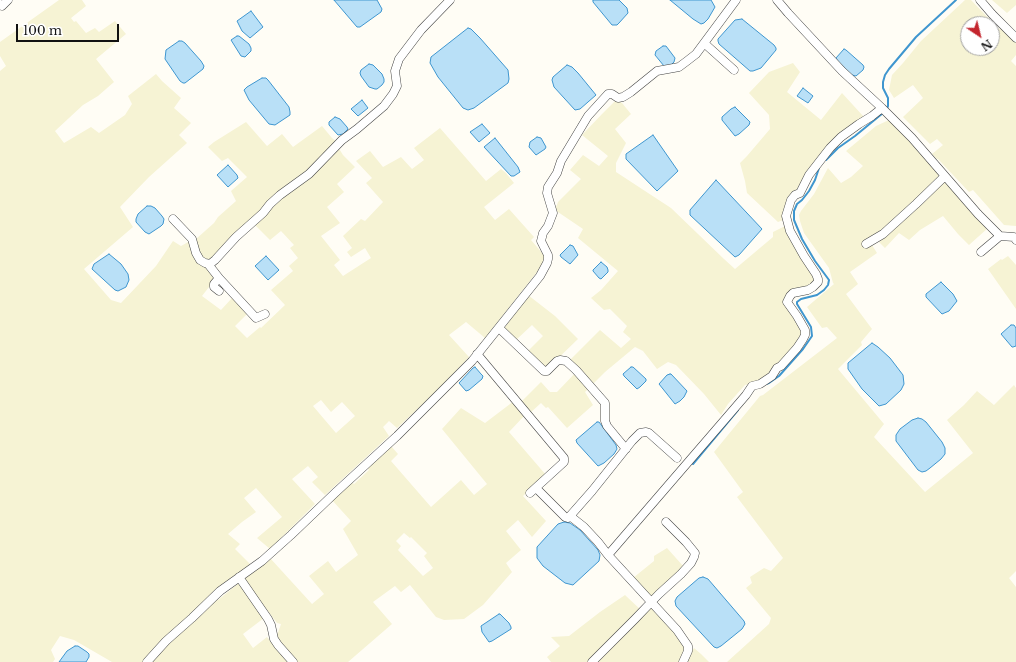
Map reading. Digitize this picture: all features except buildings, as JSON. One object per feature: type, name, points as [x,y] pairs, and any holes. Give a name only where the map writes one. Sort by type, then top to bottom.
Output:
[{"type":"street","points":[[0,4],[2,6],[8,0]]},
{"type":"street","points":[[208,264],[210,264],[236,237],[263,213],[270,204],[309,174],[342,140],[384,106],[393,94],[396,86],[395,71],[399,59],[421,30],[450,0]]},
{"type":"street","points":[[147,662],[166,641],[220,591],[262,561],[291,535],[345,482],[402,430],[478,354],[540,276],[547,263],[548,255],[542,241],[543,233],[548,226],[553,213],[547,193],[548,187],[555,177],[561,161],[588,116],[608,94],[612,94],[618,98],[623,98],[657,71],[679,67],[696,54],[736,0]]},
{"type":"street","points":[[777,0],[842,71],[912,138],[978,214],[1000,236],[1015,237]]},
{"type":"street","points":[[980,0],[1016,38]]},
{"type":"street","points":[[704,43],[734,70]]},
{"type":"street","points":[[608,555],[746,395],[752,386],[760,384],[772,376],[777,368],[781,366],[803,339],[805,330],[787,302],[793,293],[808,290],[818,282],[818,279],[790,231],[786,216],[791,200],[795,195],[800,193],[810,175],[830,148],[841,137],[882,108]]},
{"type":"street","points":[[866,244],[883,234],[945,176]]},
{"type":"street","points":[[173,219],[192,239],[196,253],[200,260],[208,264],[256,318],[265,314]]},
{"type":"street","points":[[981,252],[1000,236]]},
{"type":"street","points":[[219,278],[214,284],[214,287],[219,291]]},
{"type":"street","points":[[499,328],[544,371],[560,360],[566,361],[576,370],[605,403],[605,421],[607,426],[626,449]]},
{"type":"street","points":[[478,354],[564,458],[564,462],[533,491],[565,517],[568,518],[570,516],[640,433],[649,433],[677,458]]},
{"type":"street","points":[[570,516],[584,527],[677,630],[688,646],[688,651],[684,662]]},
{"type":"street","points":[[592,662],[691,563],[695,553],[666,522]]},
{"type":"street","points":[[239,577],[268,619],[274,639],[293,662]]},
{"type":"shaded area","points":[[59,0],[82,0],[86,6],[71,18],[74,22],[76,21],[86,33],[95,28],[99,32],[115,21],[126,34],[96,59],[114,82],[98,96],[83,105],[55,131],[64,143],[91,127],[99,133],[125,115],[132,104],[128,96],[156,74],[181,98],[174,108],[191,123],[179,135],[187,143],[149,177],[120,207],[133,227],[84,269],[111,300],[121,303],[156,266],[173,241],[181,246],[190,241],[206,267],[216,278],[202,296],[221,310],[232,298],[248,313],[235,326],[247,338],[260,327],[261,328],[285,305],[271,290],[293,271],[289,266],[298,258],[290,248],[294,245],[281,231],[270,240],[254,224],[338,147],[343,155],[355,167],[337,184],[344,192],[327,207],[340,223],[321,236],[340,260],[334,265],[343,276],[371,258],[365,248],[351,257],[347,252],[352,248],[343,236],[361,219],[365,221],[383,202],[366,183],[372,178],[356,161],[370,151],[383,167],[401,157],[412,169],[424,160],[414,148],[440,128],[486,181],[501,169],[506,173],[514,183],[484,207],[495,220],[509,209],[534,237],[531,240],[545,257],[544,263],[485,338],[466,322],[449,335],[469,357],[440,388],[397,428],[389,421],[383,427],[389,436],[325,495],[312,482],[318,477],[308,466],[292,479],[315,504],[270,549],[257,538],[282,517],[256,488],[244,498],[256,512],[228,534],[240,544],[235,549],[251,565],[143,662],[112,662],[74,640],[60,636],[51,650],[55,659],[53,662],[0,662],[0,71],[6,66],[0,56],[0,42]],"holes":[[[321,400],[331,412],[342,402],[355,416],[336,433],[313,406]]]},
{"type":"shaded area","points":[[965,0],[971,0],[986,16],[960,16],[960,56],[1000,56],[1001,28],[1016,41],[1016,55],[1011,61],[1016,66],[1016,226],[1004,225],[973,190],[969,192],[932,154],[943,145],[937,139],[930,144],[903,117],[923,98],[913,85],[894,98],[889,90],[892,75],[921,41]]},
{"type":"shaded area","points":[[992,0],[1016,0],[1016,5],[1007,13]]},
{"type":"shaded area","points":[[793,63],[800,72],[787,92],[821,120],[842,93],[864,117],[818,160],[788,199],[784,210],[783,220],[778,222],[747,193],[740,163],[770,129],[769,115],[749,93],[769,72]]},
{"type":"shaded area","points":[[616,100],[622,103],[631,114],[615,129],[626,143],[616,163],[616,172],[671,208],[735,269],[773,237],[773,232],[785,226],[811,270],[815,283],[787,297],[802,330],[802,333],[796,343],[769,374],[761,380],[745,385],[728,404],[721,415],[704,394],[676,365],[668,362],[657,369],[643,351],[635,347],[605,372],[585,392],[593,405],[567,428],[548,407],[546,408],[541,403],[529,414],[520,403],[541,382],[550,392],[557,392],[578,370],[570,360],[600,330],[621,348],[631,339],[623,332],[627,326],[610,309],[604,310],[591,298],[601,290],[618,271],[578,238],[583,229],[555,210],[558,202],[581,179],[570,170],[583,155],[599,166],[608,156],[582,135]]},
{"type":"shaded area","points":[[889,120],[893,122],[941,175],[872,245],[877,253],[850,272],[858,284],[846,294],[872,329],[861,342],[862,345],[838,369],[884,424],[874,437],[925,492],[973,453],[947,420],[977,391],[994,405],[1014,385],[1016,388],[1016,571],[1009,578],[1016,587],[1016,662],[727,662],[769,624],[771,618],[746,588],[752,583],[750,577],[764,568],[771,571],[783,558],[737,497],[743,492],[714,452],[760,396],[837,338],[827,327],[822,328],[807,307],[834,284],[829,268],[804,233],[799,215],[814,194],[828,168],[841,183],[851,177],[863,166],[846,151],[876,126]]},
{"type":"shaded area","points":[[246,122],[267,146],[282,134],[293,147],[322,126],[337,142],[210,262],[200,257],[196,239],[236,201],[231,191],[247,177],[228,158],[222,161],[208,147]]},
{"type":"shaded area","points":[[945,182],[988,228],[969,245],[943,216],[920,230],[909,240],[899,233],[885,248],[879,242],[943,183]]},
{"type":"shaded area","points":[[1008,256],[1016,265],[1016,309],[988,269],[1001,259],[1002,260]]},
{"type":"shaded area","points":[[528,295],[555,316],[578,339],[547,369],[527,352],[543,336],[532,325],[515,341],[503,330]]},
{"type":"shaded area","points":[[514,401],[525,415],[509,432],[546,475],[523,496],[546,521],[532,537],[518,520],[506,531],[521,550],[506,563],[512,572],[483,605],[464,619],[444,620],[436,617],[410,585],[401,592],[395,586],[373,602],[392,624],[348,662],[296,662],[278,640],[277,635],[281,624],[277,623],[244,580],[245,576],[270,558],[312,604],[324,594],[309,576],[328,561],[336,572],[358,555],[343,529],[351,521],[331,499],[351,482],[354,484],[369,470],[367,467],[391,446],[398,454],[391,461],[431,507],[461,480],[474,495],[487,484],[442,429],[461,408],[485,423]],"holes":[[[404,533],[410,538],[411,537],[427,553],[424,556],[433,568],[423,576],[398,550],[401,546],[396,541]]]},
{"type":"shaded area","points":[[667,548],[684,567],[652,598],[633,578],[654,561],[654,556]]},
{"type":"shaded area","points":[[239,583],[264,618],[243,634],[253,648],[267,637],[291,662],[150,662],[162,648],[216,598],[218,600]]},
{"type":"shaded area","points":[[625,595],[642,611],[589,662],[551,662],[547,657],[560,646],[551,637],[569,636]]},
{"type":"shaded area","points":[[650,608],[653,609],[685,645],[682,662],[594,662]]},
{"type":"shaded area","points":[[694,648],[701,654],[709,662],[685,662]]},
{"type":"water","points":[[334,0],[377,0],[382,9],[381,12],[360,27],[357,27]]},
{"type":"water","points":[[593,0],[619,0],[627,8],[628,13],[617,25],[612,25],[593,2]]},
{"type":"water","points":[[670,0],[711,0],[715,7],[708,19],[701,24]]},
{"type":"water","points":[[251,11],[263,27],[250,38],[242,31],[237,21]]},
{"type":"water","points":[[742,19],[776,48],[761,68],[753,71],[750,71],[719,44],[718,41],[718,39],[735,20]]},
{"type":"water","points":[[468,28],[480,38],[508,70],[509,79],[508,83],[474,108],[468,110],[463,108],[438,77],[430,63],[431,57]]},
{"type":"water","points":[[237,36],[249,44],[251,48],[251,51],[245,57],[241,56],[231,40]]},
{"type":"water","points":[[179,41],[185,43],[204,66],[203,69],[185,83],[180,81],[165,59],[166,50]]},
{"type":"water","points":[[663,46],[666,46],[675,58],[674,62],[670,66],[666,67],[655,55],[656,51]]},
{"type":"water","points":[[844,49],[864,67],[863,70],[856,76],[852,75],[836,58]]},
{"type":"water","points":[[369,64],[373,65],[382,74],[384,79],[382,85],[377,89],[369,87],[360,73],[361,70]]},
{"type":"water","points":[[567,65],[572,67],[578,73],[596,95],[580,109],[575,110],[554,87],[552,80],[553,77]]},
{"type":"water","points":[[262,78],[266,78],[268,80],[289,107],[290,115],[275,125],[269,124],[249,100],[244,90]]},
{"type":"water","points":[[803,88],[813,96],[808,103],[797,96]]},
{"type":"water","points":[[362,100],[368,108],[358,116],[351,109]]},
{"type":"water","points":[[735,107],[750,122],[749,125],[735,136],[722,120],[722,117]]},
{"type":"water","points":[[335,117],[340,119],[348,129],[343,134],[338,135],[329,125],[329,122]]},
{"type":"water","points":[[482,124],[490,133],[479,142],[470,132]]},
{"type":"water","points":[[653,135],[678,171],[657,191],[626,159],[626,154]]},
{"type":"water","points":[[537,137],[541,138],[546,147],[536,155],[529,147],[530,142]]},
{"type":"water","points":[[495,138],[518,167],[520,172],[514,176],[511,176],[484,147]]},
{"type":"water","points":[[228,165],[238,178],[228,187],[217,175]]},
{"type":"water","points":[[716,180],[762,229],[739,255],[735,257],[690,215],[690,210]]},
{"type":"water","points":[[147,206],[155,208],[164,219],[161,226],[149,234],[145,232],[136,222],[138,214]]},
{"type":"water","points":[[570,245],[573,246],[578,255],[570,264],[560,255]]},
{"type":"water","points":[[109,254],[121,264],[128,274],[129,280],[126,287],[118,291],[92,269],[94,264]]},
{"type":"water","points":[[266,256],[279,270],[268,280],[255,266]]},
{"type":"water","points":[[601,262],[607,267],[608,272],[601,279],[593,270]]},
{"type":"water","points":[[941,282],[953,294],[957,301],[949,311],[942,314],[926,297],[926,294]]},
{"type":"water","points":[[1011,325],[1014,325],[1016,328],[1016,346],[1013,347],[1001,334]]},
{"type":"water","points":[[872,343],[890,358],[903,375],[904,384],[901,390],[886,404],[879,406],[862,389],[848,369],[848,363]]},
{"type":"water","points":[[475,367],[483,376],[482,379],[466,391],[459,383]]},
{"type":"water","points":[[633,367],[646,379],[646,381],[637,389],[623,374]]},
{"type":"water","points":[[671,374],[687,391],[684,397],[675,404],[659,384],[667,375]]},
{"type":"water","points":[[918,418],[926,422],[945,448],[945,454],[941,459],[926,471],[922,472],[918,470],[896,441],[896,435],[900,429],[912,420]]},
{"type":"water","points":[[597,422],[599,422],[616,445],[617,449],[614,454],[604,463],[598,466],[576,440]]},
{"type":"water","points":[[564,522],[570,523],[580,530],[598,550],[600,555],[599,561],[573,585],[565,583],[543,566],[537,558],[537,547],[558,524]]},
{"type":"water","points":[[703,577],[708,579],[745,624],[742,629],[717,648],[714,647],[676,606],[675,601],[677,597],[699,578]]},
{"type":"water","points":[[499,614],[509,623],[511,629],[489,642],[482,632],[481,626]]},
{"type":"water","points":[[75,646],[78,646],[89,654],[86,662],[59,662],[67,651]]},
{"type":"waterway","points":[[887,109],[888,98],[883,88],[885,75],[916,37],[956,0]]},
{"type":"waterway","points":[[826,160],[838,148],[883,113]]},
{"type":"waterway","points":[[766,384],[779,376],[803,349],[812,336],[811,327],[797,302],[801,299],[817,295],[828,285],[829,280],[815,261],[802,239],[794,220],[794,211],[797,204],[809,191],[819,168]]},
{"type":"waterway","points":[[693,464],[738,410]]}]
